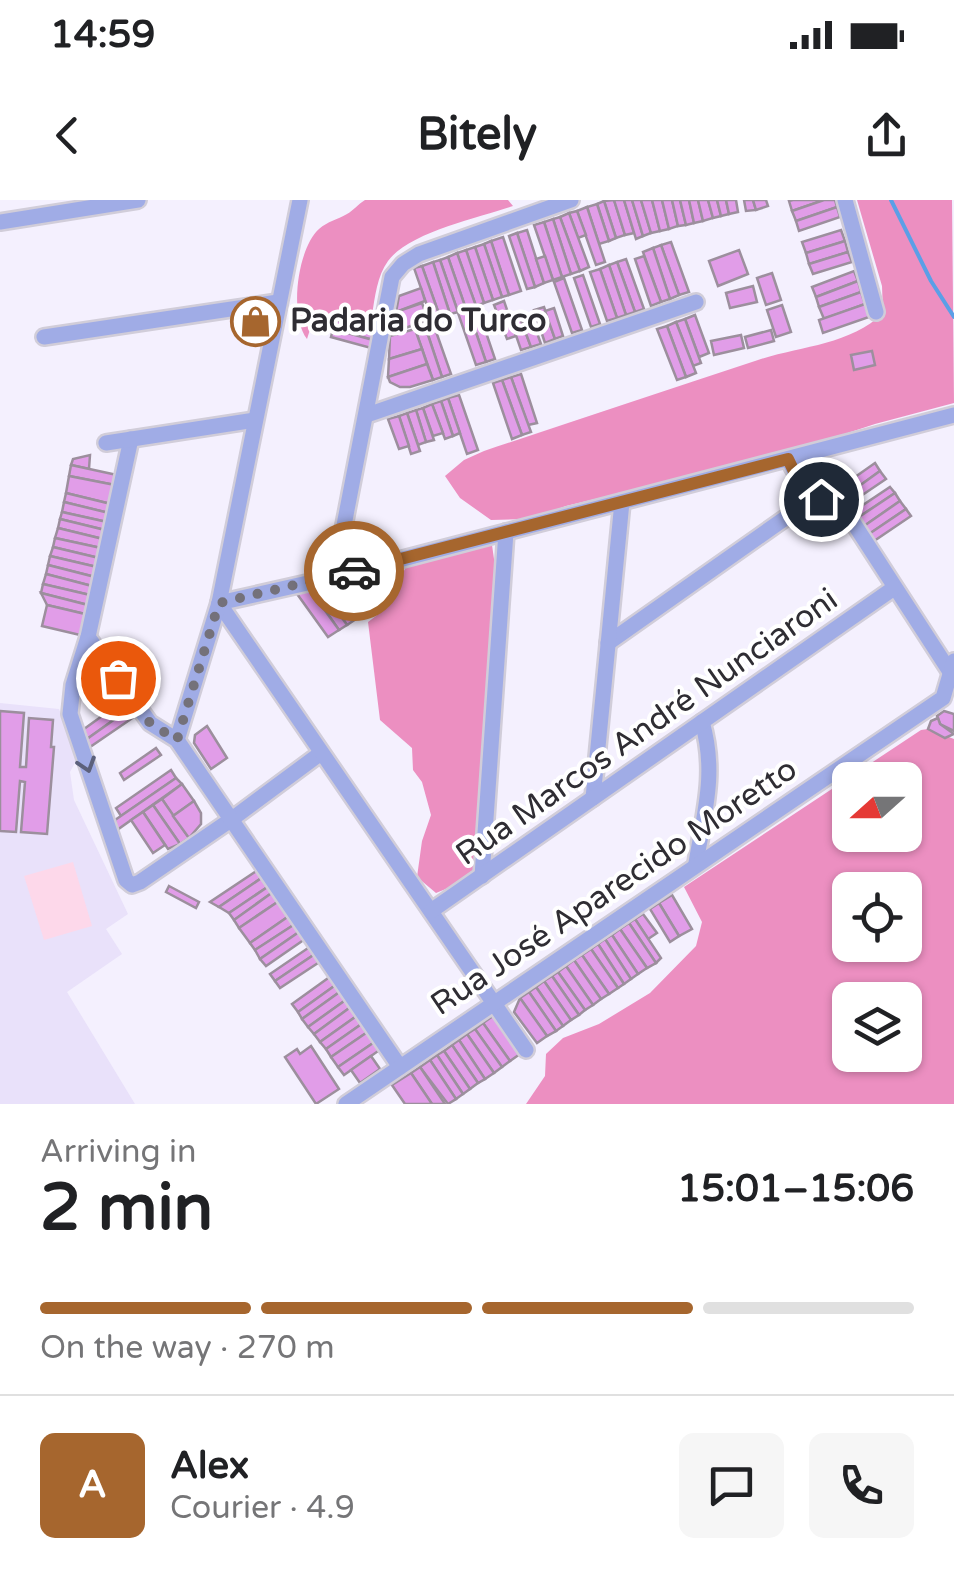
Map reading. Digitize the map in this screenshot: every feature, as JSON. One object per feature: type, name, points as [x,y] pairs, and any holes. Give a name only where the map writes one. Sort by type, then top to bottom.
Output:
[{"type":"street","points":[[0,222],[138,200]]},
{"type":"street","points":[[177,740],[219,603],[300,200]]},
{"type":"street","points":[[334,577],[392,277],[419,254],[571,200]]},
{"type":"street","points":[[845,200],[876,312]]},
{"type":"street","points":[[44,337],[278,302]]},
{"type":"street","points":[[367,415],[696,302]]},
{"type":"street","points":[[219,603],[334,577],[954,415]]},
{"type":"street","points":[[106,442],[255,420]]},
{"type":"street","points":[[131,439],[88,637],[73,685],[70,714],[126,880],[132,885],[232,820],[321,752]]},
{"type":"street","points":[[788,459],[812,500]]},
{"type":"street","points":[[608,643],[812,500],[831,500],[845,510],[894,588],[953,668]]},
{"type":"street","points":[[593,798],[622,502]]},
{"type":"street","points":[[482,876],[506,532]]},
{"type":"street","name":"Rua Marcos André Nunciaroni","points":[[432,912],[894,588]]},
{"type":"street","points":[[219,603],[526,1050]]},
{"type":"street","points":[[88,637],[150,723],[177,740],[400,1067]]},
{"type":"street","name":"Rua José Aparecido Moretto","points":[[346,1104],[943,698],[953,668]]},
{"type":"street","points":[[696,864],[711,774],[710,750],[702,722]]},
{"type":"shaded area","points":[[365,200],[508,200],[513,206],[428,234],[398,251],[384,267],[372,315],[354,311],[314,317],[307,339],[301,328],[297,299],[305,251],[319,229]]},
{"type":"shaded area","points":[[857,200],[952,200],[954,403],[787,453],[566,506],[530,519],[491,520],[460,498],[445,476],[464,460],[484,451],[755,361],[839,339],[870,324],[883,313],[882,286]]},
{"type":"shaded area","points":[[492,545],[498,587],[478,867],[458,884],[436,893],[417,877],[422,841],[431,815],[422,782],[413,770],[412,748],[380,720],[368,622],[388,607],[407,564]]},
{"type":"shaded area","points":[[0,703],[59,709],[78,757],[70,772],[74,800],[128,914],[106,929],[122,954],[67,992],[135,1104],[0,1104]]},
{"type":"shaded area","points":[[921,730],[954,739],[954,1104],[526,1104],[545,1076],[546,1054],[563,1038],[599,1024],[650,993],[696,946],[702,922],[684,887],[832,789],[832,852],[922,852],[922,762],[873,762]]},
{"type":"shaded area","points":[[73,862],[92,926],[44,940],[24,876]]},
{"type":"building","points":[[614,200],[625,235],[616,238],[604,201]]},
{"type":"building","points":[[614,200],[624,200],[634,233],[625,235]]},
{"type":"building","points":[[624,200],[632,200],[643,236],[636,239]]},
{"type":"building","points":[[632,200],[641,200],[651,233],[643,236]]},
{"type":"building","points":[[641,200],[652,200],[660,231],[651,233]]},
{"type":"building","points":[[652,200],[662,200],[669,229],[660,231]]},
{"type":"building","points":[[662,200],[672,200],[678,226],[669,229]]},
{"type":"building","points":[[672,200],[680,200],[686,225],[678,226]]},
{"type":"building","points":[[680,200],[689,200],[694,223],[686,225]]},
{"type":"building","points":[[689,200],[698,200],[703,221],[694,223]]},
{"type":"building","points":[[698,200],[708,200],[713,218],[703,221]]},
{"type":"building","points":[[708,200],[717,200],[721,216],[713,218]]},
{"type":"building","points":[[717,200],[726,200],[729,214],[721,216]]},
{"type":"building","points":[[726,200],[736,200],[738,212],[729,214]]},
{"type":"building","points":[[744,200],[753,200],[756,210],[746,211]]},
{"type":"building","points":[[753,200],[766,200],[768,206],[756,210]]},
{"type":"building","points":[[824,200],[792,211],[789,201]]},
{"type":"building","points":[[835,200],[837,207],[796,221],[792,211]]},
{"type":"building","points":[[604,201],[616,238],[609,241],[597,204]]},
{"type":"building","points":[[597,204],[609,241],[599,244],[587,207]]},
{"type":"building","points":[[587,207],[605,262],[596,265],[577,211]]},
{"type":"building","points":[[837,207],[840,217],[799,231],[796,221]]},
{"type":"building","points":[[577,211],[586,235],[578,238],[569,213]]},
{"type":"building","points":[[569,213],[589,267],[580,271],[560,217]]},
{"type":"building","points":[[560,217],[580,271],[571,274],[553,219]]},
{"type":"building","points":[[553,219],[571,274],[562,277],[544,222]]},
{"type":"building","points":[[544,222],[562,277],[553,280],[534,225]]},
{"type":"building","points":[[527,230],[544,283],[535,287],[517,233]]},
{"type":"building","points":[[841,230],[845,241],[806,253],[802,242]]},
{"type":"building","points":[[517,233],[535,287],[527,289],[509,236]]},
{"type":"building","points":[[503,237],[521,291],[509,295],[491,241]]},
{"type":"building","points":[[491,241],[509,295],[502,297],[484,244]]},
{"type":"building","points":[[845,241],[848,252],[809,264],[806,253]]},
{"type":"building","points":[[671,242],[689,292],[679,295],[661,245]]},
{"type":"building","points":[[484,244],[502,297],[493,300],[475,247]]},
{"type":"building","points":[[661,245],[679,295],[670,299],[653,248]]},
{"type":"building","points":[[475,247],[493,300],[484,303],[466,250]]},
{"type":"building","points":[[653,248],[670,299],[661,302],[643,252]]},
{"type":"building","points":[[466,250],[484,303],[476,306],[457,253]]},
{"type":"building","points":[[739,250],[748,274],[718,286],[709,261]]},
{"type":"building","points":[[848,252],[852,262],[813,274],[809,264]]},
{"type":"building","points":[[457,253],[476,306],[466,309],[448,257]]},
{"type":"building","points":[[545,256],[553,280],[544,283],[536,259]]},
{"type":"building","points":[[644,256],[661,302],[651,306],[635,259]]},
{"type":"building","points":[[448,257],[466,309],[458,312],[440,260]]},
{"type":"building","points":[[626,259],[644,309],[635,312],[617,262]]},
{"type":"building","points":[[440,260],[458,312],[450,314],[433,262]]},
{"type":"building","points":[[433,262],[450,314],[440,317],[422,266]]},
{"type":"building","points":[[617,262],[635,312],[626,315],[609,265]]},
{"type":"building","points":[[609,265],[626,315],[617,318],[600,269]]},
{"type":"building","points":[[422,266],[440,317],[432,320],[414,268]]},
{"type":"building","points":[[600,269],[617,318],[607,321],[590,272]]},
{"type":"building","points":[[854,271],[858,281],[816,297],[812,287]]},
{"type":"building","points":[[772,273],[781,300],[766,305],[757,278]]},
{"type":"building","points":[[583,275],[600,324],[591,327],[574,278]]},
{"type":"building","points":[[564,278],[582,330],[572,333],[554,282]]},
{"type":"building","points":[[858,281],[861,292],[819,307],[816,297]]},
{"type":"building","points":[[753,286],[757,302],[730,308],[726,293]]},
{"type":"building","points":[[421,288],[425,301],[396,312],[399,296]]},
{"type":"building","points":[[861,292],[865,304],[824,319],[819,307]]},
{"type":"building","points":[[504,301],[516,336],[507,339],[494,305]]},
{"type":"building","points":[[422,303],[428,320],[391,333],[396,312]]},
{"type":"building","points":[[865,304],[869,317],[823,333],[819,320]]},
{"type":"building","points":[[782,305],[791,332],[776,337],[767,310]]},
{"type":"building","points":[[477,306],[495,359],[486,362],[468,309]]},
{"type":"building","points":[[544,307],[555,339],[545,343],[534,310]]},
{"type":"building","points":[[554,308],[563,336],[555,339],[545,311]]},
{"type":"building","points":[[468,309],[486,362],[476,365],[458,313]]},
{"type":"building","points":[[518,312],[531,347],[521,350],[509,315]]},
{"type":"building","points":[[695,315],[709,353],[699,357],[685,319]]},
{"type":"building","points":[[532,319],[541,344],[531,347],[522,323]]},
{"type":"building","points":[[685,319],[701,363],[693,366],[676,322]]},
{"type":"building","points":[[335,320],[375,330],[373,340],[333,329]]},
{"type":"building","points":[[676,322],[696,373],[686,377],[667,326]]},
{"type":"building","points":[[433,323],[451,374],[442,377],[425,326]]},
{"type":"building","points":[[425,326],[442,377],[433,380],[415,329]]},
{"type":"building","points":[[667,326],[686,377],[677,380],[657,329]]},
{"type":"building","points":[[333,329],[373,340],[371,348],[331,337]]},
{"type":"building","points":[[415,329],[422,349],[389,359],[390,336]]},
{"type":"building","points":[[771,330],[774,341],[748,348],[745,337]]},
{"type":"building","points":[[741,335],[744,348],[714,355],[711,341]]},
{"type":"building","points":[[422,349],[427,364],[388,377],[389,359]]},
{"type":"building","points":[[872,351],[875,365],[854,370],[851,355]]},
{"type":"building","points":[[427,364],[433,380],[410,387],[390,382],[388,377]]},
{"type":"building","points":[[521,374],[537,423],[528,425],[511,377]]},
{"type":"building","points":[[511,377],[531,432],[522,435],[502,380]]},
{"type":"building","points":[[502,380],[522,435],[512,439],[493,383]]},
{"type":"building","points":[[459,395],[478,450],[467,454],[448,398]]},
{"type":"building","points":[[448,398],[460,433],[453,436],[441,401]]},
{"type":"building","points":[[441,401],[453,436],[445,439],[432,404]]},
{"type":"building","points":[[432,404],[443,433],[433,436],[423,408]]},
{"type":"building","points":[[423,408],[434,440],[426,442],[416,410]]},
{"type":"building","points":[[416,410],[426,442],[418,445],[407,413]]},
{"type":"building","points":[[407,413],[420,451],[411,454],[399,416]]},
{"type":"building","points":[[399,416],[409,446],[399,449],[388,419]]},
{"type":"building","points":[[90,455],[89,469],[71,465],[73,459]]},
{"type":"building","points":[[875,463],[880,471],[844,497],[838,489]]},
{"type":"building","points":[[71,465],[117,475],[115,485],[69,476]]},
{"type":"building","points":[[880,471],[886,479],[849,504],[844,497]]},
{"type":"building","points":[[69,476],[115,485],[111,504],[66,493]]},
{"type":"building","points":[[890,487],[895,493],[859,517],[854,511]]},
{"type":"building","points":[[66,493],[111,504],[109,513],[64,502]]},
{"type":"building","points":[[895,493],[900,501],[864,526],[859,517]]},
{"type":"building","points":[[900,501],[906,509],[869,534],[864,526]]},
{"type":"building","points":[[64,502],[109,513],[107,522],[62,512]]},
{"type":"building","points":[[906,509],[911,516],[874,541],[869,534]]},
{"type":"building","points":[[62,512],[107,522],[105,530],[60,519]]},
{"type":"building","points":[[60,519],[105,530],[103,539],[58,528]]},
{"type":"building","points":[[58,528],[103,539],[101,548],[55,538]]},
{"type":"building","points":[[55,538],[101,548],[99,558],[53,547]]},
{"type":"building","points":[[53,547],[99,558],[97,567],[50,556]]},
{"type":"building","points":[[50,556],[97,567],[95,577],[48,565]]},
{"type":"building","points":[[48,565],[95,577],[92,586],[46,574]]},
{"type":"building","points":[[46,574],[92,586],[90,595],[43,584]]},
{"type":"building","points":[[43,584],[90,595],[88,605],[41,593]]},
{"type":"building","points":[[332,585],[359,617],[347,625],[320,586]]},
{"type":"building","points":[[320,586],[347,625],[339,630],[309,588]]},
{"type":"building","points":[[309,588],[339,630],[328,637],[295,591]]},
{"type":"building","points":[[41,593],[88,605],[85,614],[47,605]]},
{"type":"building","points":[[47,605],[85,614],[80,635],[42,626]]},
{"type":"building","points":[[123,701],[129,709],[87,739],[84,729]]},
{"type":"building","points":[[129,709],[134,717],[90,747],[87,739]]},
{"type":"building","points":[[0,711],[24,713],[20,767],[26,767],[29,718],[53,720],[47,834],[21,832],[25,782],[20,781],[16,832],[0,831]]},
{"type":"building","points":[[944,711],[954,714],[954,731],[940,724],[937,716]]},
{"type":"building","points":[[938,718],[954,734],[945,738],[928,729],[931,721]]},
{"type":"building","points":[[207,726],[227,758],[211,769],[194,743],[195,735]]},
{"type":"building","points":[[156,748],[161,755],[124,780],[120,773]]},
{"type":"building","points":[[171,770],[176,778],[121,816],[116,808]]},
{"type":"building","points":[[176,778],[182,784],[117,830],[115,820]]},
{"type":"building","points":[[182,784],[194,801],[173,816],[162,799]]},
{"type":"building","points":[[162,799],[189,838],[180,844],[153,805]]},
{"type":"building","points":[[194,801],[201,813],[201,824],[189,838],[173,816]]},
{"type":"building","points":[[153,805],[180,844],[168,849],[143,812]]},
{"type":"building","points":[[143,812],[165,845],[153,853],[131,820]]},
{"type":"building","points":[[258,870],[263,877],[219,907],[210,902]]},
{"type":"building","points":[[263,877],[269,886],[229,913],[219,907]]},
{"type":"building","points":[[169,886],[199,902],[196,908],[166,892]]},
{"type":"building","points":[[269,886],[273,892],[234,920],[229,913]]},
{"type":"building","points":[[273,892],[279,901],[239,928],[234,920]]},
{"type":"building","points":[[672,895],[692,929],[679,936],[659,903]]},
{"type":"building","points":[[279,901],[289,916],[250,943],[239,928]]},
{"type":"building","points":[[659,903],[679,936],[670,942],[650,909]]},
{"type":"building","points":[[643,914],[657,933],[648,939],[635,919]]},
{"type":"building","points":[[289,916],[295,924],[255,950],[250,943]]},
{"type":"building","points":[[635,919],[661,958],[656,963],[629,923]]},
{"type":"building","points":[[629,923],[656,963],[647,968],[620,929]]},
{"type":"building","points":[[295,924],[299,932],[260,959],[255,950]]},
{"type":"building","points":[[620,929],[647,968],[638,974],[612,935]]},
{"type":"building","points":[[299,932],[305,939],[266,966],[260,959]]},
{"type":"building","points":[[612,935],[638,974],[631,979],[605,939]]},
{"type":"building","points":[[605,939],[631,979],[624,984],[598,944]]},
{"type":"building","points":[[598,944],[624,984],[618,988],[591,949]]},
{"type":"building","points":[[311,946],[315,954],[275,981],[270,974]]},
{"type":"building","points":[[591,949],[618,988],[609,994],[582,955]]},
{"type":"building","points":[[315,954],[321,961],[280,988],[275,981]]},
{"type":"building","points":[[582,955],[609,994],[601,999],[574,960]]},
{"type":"building","points":[[574,960],[601,999],[593,1005],[566,966]]},
{"type":"building","points":[[566,966],[593,1005],[585,1010],[558,972]]},
{"type":"building","points":[[558,972],[585,1010],[579,1015],[552,976]]},
{"type":"building","points":[[331,976],[337,984],[298,1012],[292,1004]]},
{"type":"building","points":[[552,976],[579,1015],[571,1020],[544,981]]},
{"type":"building","points":[[544,981],[571,1020],[563,1026],[536,987]]},
{"type":"building","points":[[337,984],[341,991],[302,1019],[298,1012]]},
{"type":"building","points":[[536,987],[563,1026],[556,1031],[529,992]]},
{"type":"building","points":[[341,991],[347,999],[308,1027],[302,1019]]},
{"type":"building","points":[[529,992],[556,1031],[547,1036],[520,998]]},
{"type":"building","points":[[520,998],[547,1036],[537,1043],[514,1012]]},
{"type":"building","points":[[347,999],[352,1006],[314,1034],[308,1027]]},
{"type":"building","points":[[352,1006],[358,1015],[320,1042],[314,1034]]},
{"type":"building","points":[[358,1015],[363,1023],[326,1049],[320,1042]]},
{"type":"building","points":[[493,1016],[520,1054],[510,1061],[483,1023]]},
{"type":"building","points":[[363,1023],[369,1031],[331,1057],[326,1049]]},
{"type":"building","points":[[483,1023],[510,1061],[502,1067],[475,1029]]},
{"type":"building","points":[[475,1029],[502,1067],[494,1073],[467,1034]]},
{"type":"building","points":[[369,1031],[376,1041],[338,1067],[331,1057]]},
{"type":"building","points":[[467,1034],[494,1073],[485,1079],[459,1040]]},
{"type":"building","points":[[459,1040],[485,1079],[478,1083],[452,1045]]},
{"type":"building","points":[[376,1041],[381,1049],[344,1075],[338,1067]]},
{"type":"building","points":[[452,1045],[478,1083],[470,1089],[444,1051]]},
{"type":"building","points":[[311,1046],[339,1089],[316,1104],[285,1057],[297,1049],[300,1054]]},
{"type":"building","points":[[444,1051],[470,1089],[463,1094],[437,1055]]},
{"type":"building","points":[[437,1055],[463,1094],[456,1099],[430,1060]]},
{"type":"building","points":[[371,1056],[380,1069],[360,1083],[351,1070]]},
{"type":"building","points":[[430,1060],[456,1099],[448,1104],[420,1067]]},
{"type":"building","points":[[420,1067],[445,1104],[432,1104],[411,1073]]},
{"type":"building","points":[[411,1073],[432,1104],[405,1104],[392,1085]]},
{"type":"waterway","points":[[891,200],[931,281],[954,317]]},
{"type":"way so far","points":[[118,678],[150,723],[177,740],[219,603],[354,571]]},
{"type":"place","name":"Padaria do Turco","points":[[255,321]]},
{"type":"route","points":[[354,571],[788,459],[802,488],[812,500],[821,499]]}]
